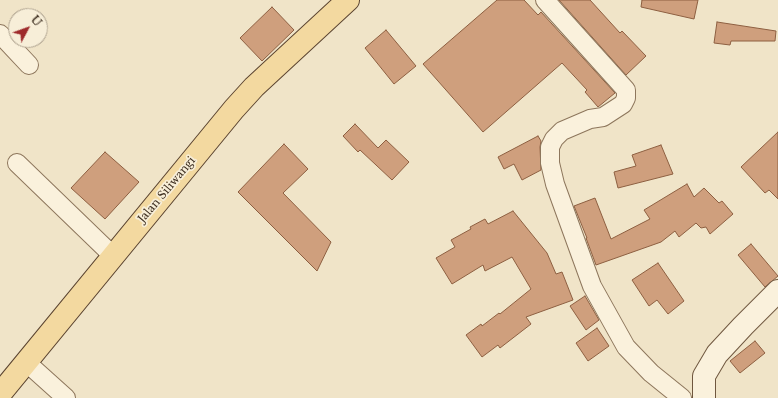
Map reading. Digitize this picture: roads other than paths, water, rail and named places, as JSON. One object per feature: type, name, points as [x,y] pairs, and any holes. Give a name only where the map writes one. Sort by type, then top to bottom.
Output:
[{"type":"main road","name":"Jalan Siliwangi","points":[[0,394],[254,87],[348,0]]},
{"type":"street","points":[[546,0],[626,90],[626,98],[623,104],[603,117],[590,119],[562,131],[554,139],[550,147],[550,163],[555,184],[592,286],[626,346],[651,374],[682,398]]},
{"type":"street","points":[[0,34],[29,65]]},
{"type":"street","points":[[17,163],[114,255]]},
{"type":"street","points":[[704,398],[704,376],[717,354],[778,291]]},
{"type":"street","points":[[26,362],[66,398]]}]
